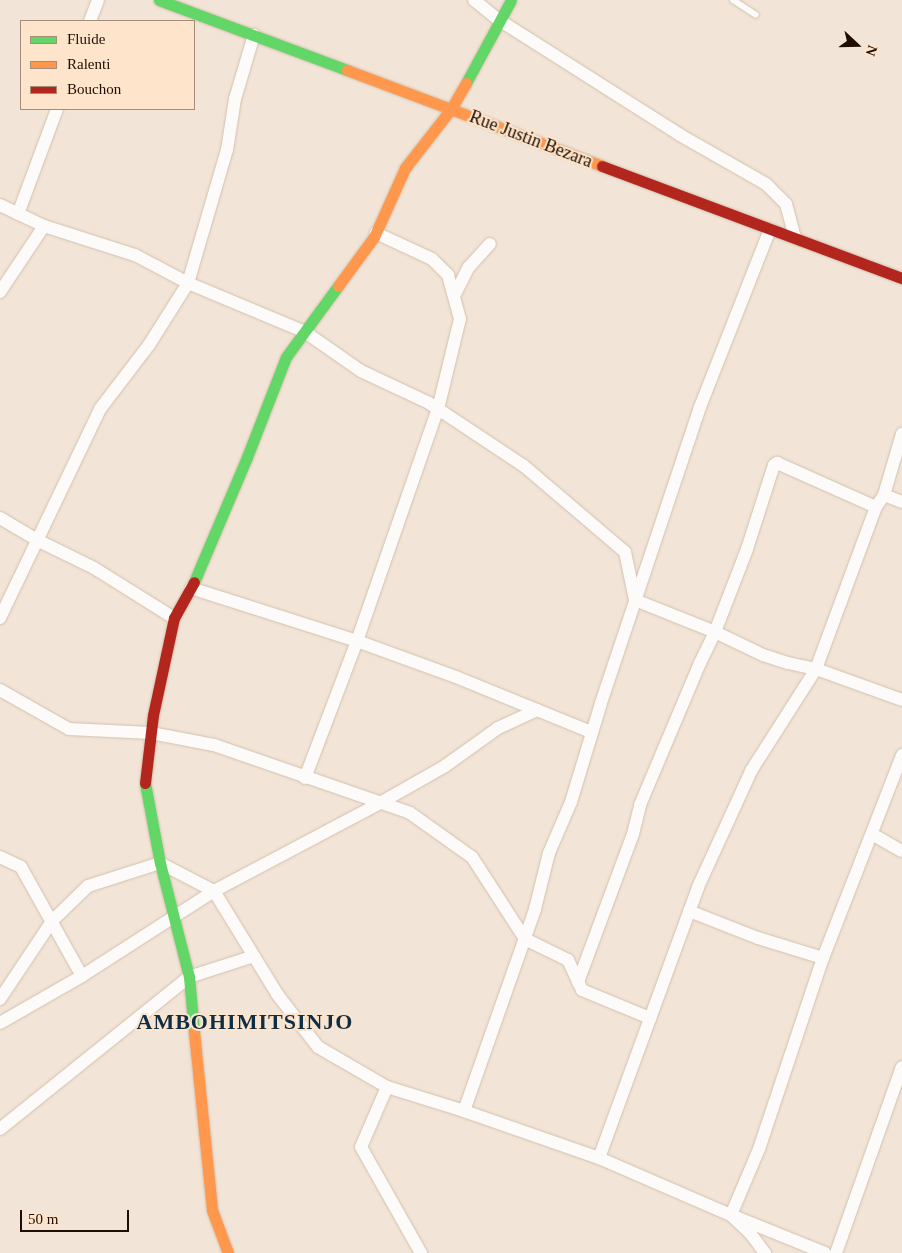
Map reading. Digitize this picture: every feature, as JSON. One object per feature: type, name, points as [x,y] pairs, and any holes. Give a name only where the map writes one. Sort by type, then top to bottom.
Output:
[{"type":"street","points":[[90,20],[98,0]]},
{"type":"street","name":"Rue Justin Bezara","points":[[159,0],[902,278]]},
{"type":"street","points":[[474,0],[499,20],[680,135],[766,184],[786,204],[795,238]]},
{"type":"street","points":[[228,1253],[212,1210],[189,978],[160,863],[144,780],[151,733],[174,618],[191,588],[247,457],[286,357],[306,332],[376,233],[405,168],[451,110],[511,0]]},
{"type":"street","points":[[0,618],[39,540],[100,409],[149,345],[188,282],[228,150],[235,99],[254,35]]},
{"type":"street","points":[[18,214],[57,110]]},
{"type":"street","points":[[0,204],[44,226],[134,256],[188,282],[306,332],[361,371],[438,410],[524,466],[625,552],[635,600]]},
{"type":"street","points":[[0,292],[44,226]]},
{"type":"street","points":[[464,1110],[535,910],[549,853],[571,802],[591,732],[700,407],[770,229]]},
{"type":"street","points":[[305,778],[357,641],[438,410],[460,319],[448,274],[432,259],[376,233]]},
{"type":"street","points":[[454,296],[469,267],[490,244]]},
{"type":"street","points":[[599,1158],[689,911],[751,771],[816,669],[876,507],[884,495],[902,434]]},
{"type":"street","points":[[578,982],[633,834],[640,805],[715,632],[747,548],[774,465],[777,463],[876,507]]},
{"type":"street","points":[[884,495],[902,502]]},
{"type":"street","points":[[0,518],[94,568],[174,618]]},
{"type":"street","points":[[191,588],[357,641],[456,677],[591,732]]},
{"type":"street","points":[[635,600],[715,632],[763,655],[816,669],[902,700]]},
{"type":"street","points":[[0,690],[69,729],[151,733],[214,745],[410,813],[472,857],[525,939],[568,960],[582,990],[650,1018]]},
{"type":"street","points":[[0,1023],[82,976],[214,891],[380,803],[445,766],[498,728],[537,710]]},
{"type":"street","points":[[731,1215],[759,1149],[824,958],[902,755]]},
{"type":"street","points":[[872,834],[902,851]]},
{"type":"street","points":[[0,857],[21,867],[82,976]]},
{"type":"street","points":[[0,999],[52,921],[88,886],[160,863],[214,891],[277,994],[318,1047],[387,1087],[464,1110],[599,1158],[825,1253]]},
{"type":"street","points":[[689,911],[758,938],[824,958]]},
{"type":"street","points":[[0,1129],[189,978],[254,956]]},
{"type":"street","points":[[836,1253],[902,1067]]},
{"type":"street","points":[[387,1087],[361,1147],[421,1253]]},
{"type":"street","points":[[731,1215],[749,1232],[765,1253]]},
{"type":"lane","points":[[733,0],[756,15]]},
{"type":"traffic: fast","points":[[159,0],[347,70]]},
{"type":"traffic: fast","points":[[466,83],[511,0]]},
{"type":"traffic: fast","points":[[194,582],[247,457],[286,357],[338,286]]},
{"type":"traffic: fast","points":[[145,783],[160,863],[189,977],[194,1032]]},
{"type":"traffic: slow","points":[[347,70],[602,166]]},
{"type":"traffic: slow","points":[[338,286],[374,237],[405,168],[451,109],[466,83]]},
{"type":"traffic: slow","points":[[194,1032],[212,1210],[228,1253]]},
{"type":"traffic: jam","points":[[602,166],[902,278]]},
{"type":"traffic: jam","points":[[145,783],[153,715],[174,618],[194,582]]},
{"type":"district","name":"AMBOHIMITSINJO","points":[[245,1022]]}]
